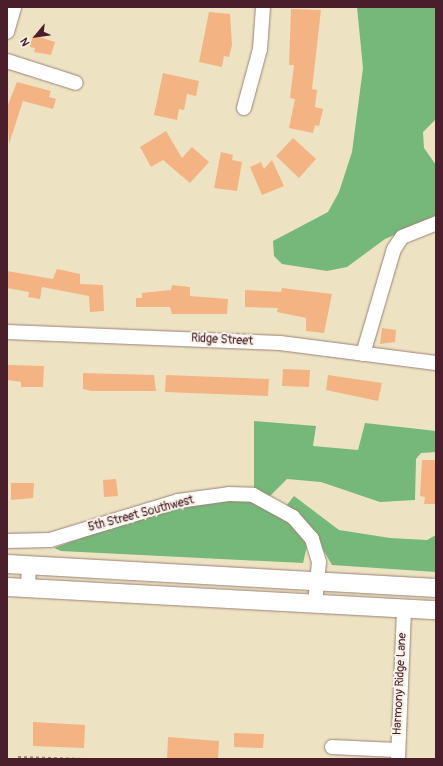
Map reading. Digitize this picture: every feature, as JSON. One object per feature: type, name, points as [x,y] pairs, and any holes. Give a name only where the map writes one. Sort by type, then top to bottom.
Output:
[{"type":"main road","points":[[7,564],[436,588]]},
{"type":"main road","points":[[7,588],[436,610]]},
{"type":"street","points":[[7,32],[14,7]]},
{"type":"street","points":[[244,108],[260,48],[262,7]]},
{"type":"street","points":[[7,61],[76,83]]},
{"type":"street","points":[[363,354],[394,249],[402,237],[436,223]]},
{"type":"street","name":"Ridge Street","points":[[7,332],[228,339],[436,363]]},
{"type":"street","name":"5th Street Southwest","points":[[7,540],[50,540],[178,502],[229,494],[253,495],[293,517],[312,539],[319,562],[315,604]]},
{"type":"street","points":[[28,589],[29,566]]},
{"type":"street","name":"Harmony Ridge Lane","points":[[397,754],[404,608]]},
{"type":"street","points":[[332,747],[397,754]]},
{"type":"path","points":[[18,756],[86,759]]},
{"type":"green space","points":[[357,7],[436,7],[436,119],[423,132],[424,148],[436,165],[436,217],[385,239],[347,267],[327,271],[282,264],[274,256],[273,241],[328,212],[339,192],[352,152],[363,68]]},
{"type":"green space","points":[[254,421],[316,426],[313,446],[358,450],[365,423],[436,431],[436,452],[421,453],[416,459],[415,500],[380,502],[321,482],[287,479],[269,497],[254,492]]},
{"type":"green space","points":[[294,496],[339,530],[390,538],[427,540],[436,535],[436,572],[332,565],[308,524],[286,506]]},
{"type":"green space","points":[[231,497],[248,498],[281,513],[303,534],[307,546],[303,563],[61,551],[54,548],[147,514]]},
{"type":"building","points":[[291,9],[321,10],[312,89],[317,90],[315,107],[323,109],[319,126],[315,125],[313,133],[289,128],[295,99],[290,98],[294,65],[289,65]]},
{"type":"building","points":[[209,12],[230,14],[232,45],[229,57],[224,56],[222,67],[199,62]]},
{"type":"building","points":[[33,35],[55,42],[51,55],[34,52],[35,48],[30,47]]},
{"type":"building","points":[[163,73],[199,81],[196,96],[187,94],[184,110],[179,109],[177,120],[154,115]]},
{"type":"building","points":[[17,82],[51,91],[49,97],[56,99],[53,109],[23,101],[9,144],[7,107]]},
{"type":"building","points":[[166,131],[182,158],[192,147],[209,162],[190,183],[163,160],[151,167],[140,147]]},
{"type":"building","points":[[293,138],[316,159],[299,178],[276,156]]},
{"type":"building","points":[[221,152],[233,155],[232,160],[242,162],[237,191],[214,188]]},
{"type":"building","points":[[272,160],[284,186],[262,195],[250,167],[261,162],[264,169]]},
{"type":"building","points":[[57,269],[80,274],[80,284],[103,285],[104,311],[90,312],[89,296],[42,287],[40,299],[28,297],[29,292],[7,288],[7,271],[53,279]]},
{"type":"building","points":[[172,285],[190,287],[190,296],[228,299],[227,314],[172,314],[170,307],[136,307],[136,298],[142,298],[142,293],[171,290]]},
{"type":"building","points":[[282,288],[332,294],[324,333],[306,331],[306,318],[277,312],[278,308],[245,307],[245,290],[281,292]]},
{"type":"building","points":[[382,328],[396,330],[395,342],[380,344]]},
{"type":"building","points":[[7,365],[44,366],[43,387],[21,387],[21,382],[7,380]]},
{"type":"building","points":[[283,369],[310,370],[309,387],[282,386]]},
{"type":"building","points":[[83,373],[154,375],[156,391],[91,391],[83,389]]},
{"type":"building","points":[[166,375],[269,379],[268,396],[165,392]]},
{"type":"building","points":[[328,375],[382,383],[378,401],[326,390]]},
{"type":"building","points":[[422,460],[436,460],[436,504],[424,504],[425,497],[420,496]]},
{"type":"building","points":[[116,479],[118,496],[104,497],[103,480]]},
{"type":"building","points":[[11,483],[34,483],[33,498],[11,500]]},
{"type":"building","points":[[33,722],[85,725],[84,748],[33,746]]},
{"type":"building","points":[[234,733],[264,734],[263,748],[234,747]]},
{"type":"building","points":[[168,737],[219,741],[218,759],[167,759]]}]
